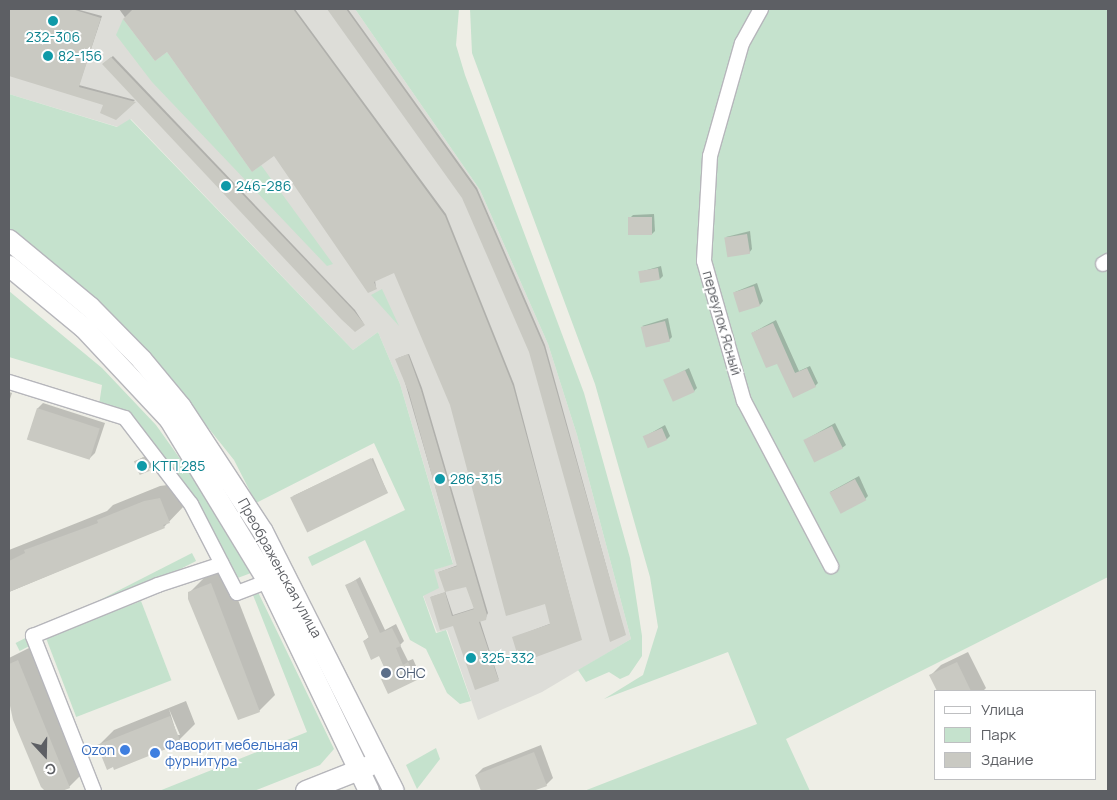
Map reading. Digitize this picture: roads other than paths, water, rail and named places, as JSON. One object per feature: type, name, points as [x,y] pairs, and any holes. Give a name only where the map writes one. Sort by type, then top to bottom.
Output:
[{"type":"main road","name":"Преображенская улица","points":[[9,240],[90,307],[142,360],[181,407],[263,532],[394,791]]},
{"type":"main road","name":"Преображенская улица","points":[[9,266],[84,328],[170,420],[268,581],[357,771],[369,791]]},
{"type":"main road","points":[[306,791],[380,761]]},
{"type":"street","name":"переулок Ясный","points":[[761,9],[742,42],[710,156],[704,261],[744,401],[831,566]]},
{"type":"street","points":[[9,382],[125,418],[191,504],[237,592],[268,581]]},
{"type":"street","points":[[94,791],[33,636],[158,585],[222,564]]},
{"type":"place","name":"232-306","points":[[53,21]]},
{"type":"place","name":"82-156","points":[[48,56]]},
{"type":"place","name":"246-286","points":[[226,186]]},
{"type":"place","name":"КТП 285","points":[[142,466]]},
{"type":"place","name":"286-315","points":[[440,479]]},
{"type":"place","name":"325-332","points":[[471,658]]},
{"type":"place","name":"ОНС","points":[[386,673]]},
{"type":"place","name":"Ozon","points":[[125,750]]},
{"type":"place","name":"Фаворит мебельная фурнитура","points":[[155,753]]}]
